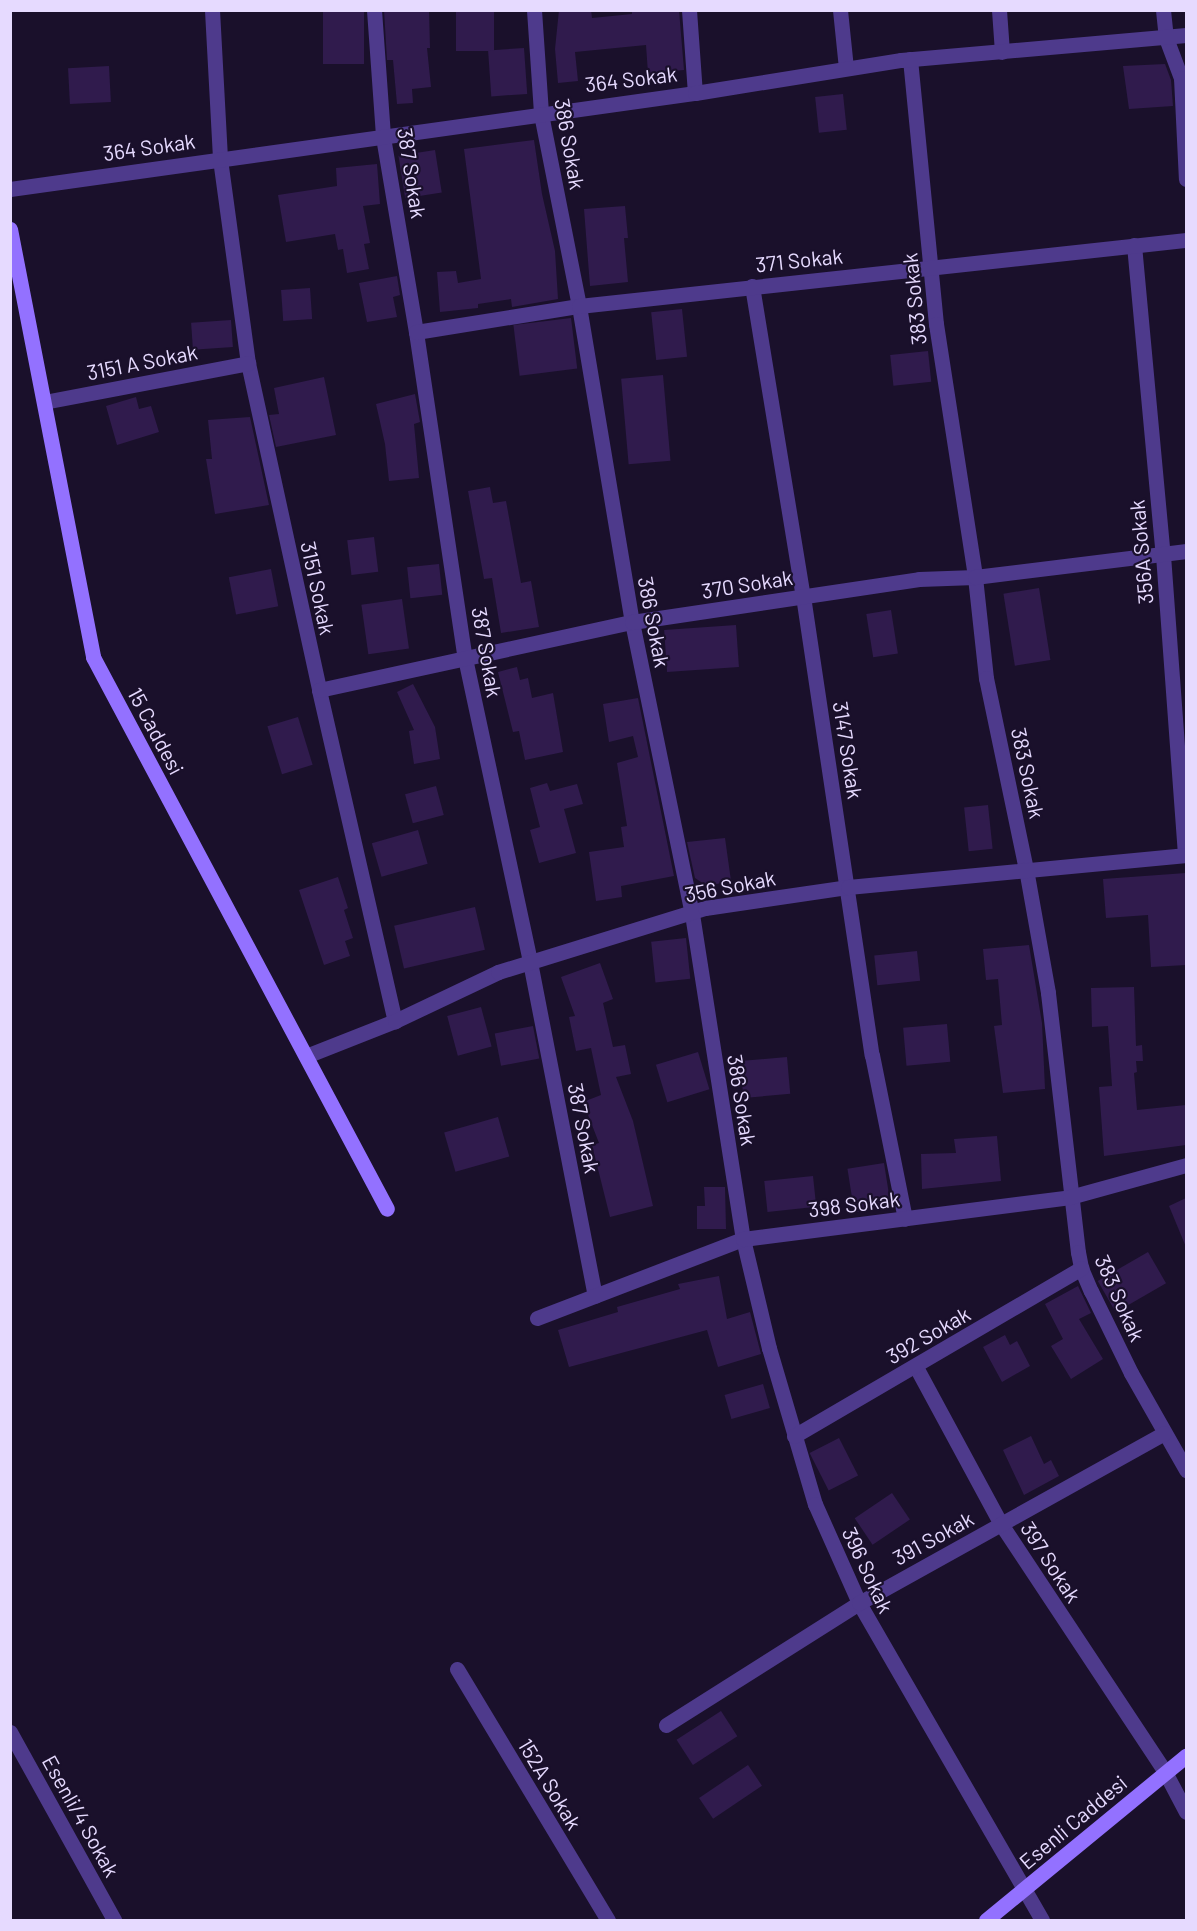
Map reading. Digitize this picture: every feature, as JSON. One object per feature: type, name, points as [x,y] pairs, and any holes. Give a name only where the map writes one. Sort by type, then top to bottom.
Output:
[{"type":"street","name":"3151 Sokak","points":[[212,10],[220,159],[248,363],[319,690],[395,1022]]},
{"type":"street","name":"387 Sokak","points":[[374,10],[383,137],[416,332],[465,658],[530,962],[595,1296]]},
{"type":"street","name":"386 Sokak","points":[[534,10],[541,114],[579,306],[632,622],[692,914],[743,1239]]},
{"type":"street","points":[[689,10],[695,93]]},
{"type":"street","points":[[840,10],[846,68]]},
{"type":"street","points":[[999,10],[1002,52]]},
{"type":"street","points":[[1163,10],[1166,38],[1181,78],[1186,179]]},
{"type":"street","name":"364 Sokak","points":[[10,189],[695,93],[910,59],[1186,35]]},
{"type":"street","name":"383 Sokak","points":[[910,59],[936,324],[975,577],[986,678],[1026,869],[1048,993],[1070,1197],[1081,1268],[1164,1433],[1186,1470]]},
{"type":"street","name":"15 Caddesi","points":[[10,229],[93,657],[387,1209]]},
{"type":"street","name":"371 Sokak","points":[[416,332],[579,306],[1186,240]]},
{"type":"street","name":"356A Sokak","points":[[1134,245],[1163,555],[1186,855]]},
{"type":"street","name":"3147 Sokak","points":[[752,286],[803,596],[872,1055],[905,1219]]},
{"type":"street","name":"3151 A Sokak","points":[[44,402],[248,363]]},
{"type":"street","name":"370 Sokak","points":[[319,690],[632,622],[919,579],[975,577],[1186,551]]},
{"type":"street","name":"356 Sokak","points":[[306,1056],[395,1022],[498,972],[692,914],[705,908],[848,887],[1186,855]]},
{"type":"street","name":"398 Sokak","points":[[537,1318],[743,1239],[1070,1197],[1186,1165]]},
{"type":"street","name":"396 Sokak","points":[[743,1239],[794,1436],[815,1504],[859,1604],[1042,1920]]},
{"type":"street","name":"392 Sokak","points":[[794,1436],[916,1367],[1081,1268]]},
{"type":"street","name":"397 Sokak","points":[[916,1367],[1001,1524],[1165,1772],[1186,1812]]},
{"type":"street","name":"391 Sokak","points":[[666,1725],[859,1604],[1164,1433]]},
{"type":"street","name":"152A Sokak","points":[[457,1669],[608,1920]]},
{"type":"street","name":"Esenli/4 Sokak","points":[[10,1732],[114,1920]]},
{"type":"street","name":"Esenli Caddesi","points":[[986,1920],[1186,1756]]},
{"type":"building","points":[[323,10],[364,10],[364,64],[323,64]]},
{"type":"building","points":[[384,10],[429,10],[430,48],[427,48],[431,87],[412,89],[413,103],[397,104],[393,60],[387,60]]},
{"type":"building","points":[[456,10],[494,10],[494,51],[456,51]]},
{"type":"building","points":[[559,10],[591,10],[592,18],[632,14],[632,10],[679,10],[684,70],[648,73],[646,45],[575,52],[578,81],[558,83],[555,49]]},
{"type":"building","points":[[524,48],[527,94],[491,96],[488,51]]},
{"type":"building","points":[[1165,64],[1171,80],[1173,106],[1129,109],[1123,66]]},
{"type":"building","points":[[109,66],[111,102],[70,104],[68,68]]},
{"type":"building","points":[[843,94],[847,130],[819,133],[815,97]]},
{"type":"building","points":[[534,140],[542,194],[555,251],[558,299],[512,307],[511,299],[478,304],[478,308],[440,312],[437,272],[456,271],[458,283],[481,279],[464,149]]},
{"type":"building","points":[[435,150],[442,192],[405,198],[398,156]]},
{"type":"building","points":[[377,164],[380,204],[363,206],[370,243],[364,244],[369,269],[347,273],[343,249],[338,250],[335,234],[286,242],[278,195],[337,186],[336,168]]},
{"type":"building","points":[[625,206],[628,238],[624,238],[628,282],[590,286],[584,209]]},
{"type":"building","points":[[397,276],[400,295],[393,297],[397,317],[367,322],[359,283]]},
{"type":"building","points":[[310,288],[312,319],[283,321],[281,290]]},
{"type":"building","points":[[682,309],[687,357],[656,360],[651,312]]},
{"type":"building","points":[[571,318],[577,369],[520,376],[513,325]]},
{"type":"building","points":[[231,320],[233,347],[193,350],[191,323]]},
{"type":"building","points":[[928,351],[931,382],[893,386],[890,355]]},
{"type":"building","points":[[663,375],[670,461],[629,464],[621,379]]},
{"type":"building","points":[[324,377],[336,435],[276,447],[269,415],[279,414],[274,388]]},
{"type":"building","points":[[415,394],[420,422],[414,424],[419,478],[389,481],[385,444],[376,404]]},
{"type":"building","points":[[136,397],[139,409],[151,406],[159,432],[117,445],[106,406]]},
{"type":"building","points":[[250,417],[269,505],[215,514],[206,459],[212,459],[208,420]]},
{"type":"building","points":[[490,487],[493,503],[506,501],[521,583],[531,581],[539,627],[501,633],[492,578],[484,579],[468,491]]},
{"type":"building","points":[[374,537],[378,572],[351,575],[347,540]]},
{"type":"building","points":[[439,564],[442,595],[410,598],[407,567]]},
{"type":"building","points":[[271,569],[278,606],[236,615],[229,577]]},
{"type":"building","points":[[1039,588],[1050,660],[1015,666],[1003,594]]},
{"type":"building","points":[[402,599],[409,649],[368,654],[361,605]]},
{"type":"building","points":[[891,610],[898,653],[873,657],[866,614]]},
{"type":"building","points":[[736,625],[739,667],[667,672],[664,630]]},
{"type":"building","points":[[517,667],[520,680],[528,678],[532,698],[553,693],[563,752],[525,760],[519,731],[513,732],[498,672]]},
{"type":"building","points":[[413,684],[435,727],[440,759],[414,764],[409,731],[414,730],[397,692]]},
{"type":"building","points":[[638,698],[674,876],[621,886],[622,897],[596,901],[589,852],[624,847],[621,827],[627,826],[617,763],[638,757],[633,736],[609,742],[603,704]]},
{"type":"building","points":[[298,717],[313,765],[282,774],[267,726]]},
{"type":"building","points":[[547,783],[550,791],[577,784],[583,804],[564,809],[576,853],[539,863],[530,830],[540,827],[530,788]]},
{"type":"building","points":[[436,786],[444,815],[413,823],[405,794]]},
{"type":"building","points":[[988,805],[993,849],[969,851],[964,808]]},
{"type":"building","points":[[418,830],[428,864],[382,877],[372,843]]},
{"type":"building","points":[[725,838],[731,881],[707,886],[695,878],[687,842]]},
{"type":"building","points":[[1186,873],[1186,965],[1151,967],[1148,915],[1106,918],[1103,879]]},
{"type":"building","points":[[338,877],[348,908],[344,910],[353,938],[345,941],[350,956],[324,965],[299,890]]},
{"type":"building","points":[[475,907],[485,950],[404,969],[394,926]]},
{"type":"building","points":[[686,938],[690,979],[655,982],[651,942]]},
{"type":"building","points":[[1029,945],[1042,1023],[1045,1089],[1003,1093],[994,1026],[1002,1025],[998,979],[986,980],[983,949]]},
{"type":"building","points":[[917,951],[920,981],[877,985],[874,955]]},
{"type":"building","points":[[600,963],[613,999],[603,1003],[613,1047],[625,1045],[631,1074],[616,1077],[633,1121],[653,1206],[610,1217],[592,1145],[599,1143],[583,1102],[601,1095],[591,1048],[576,1051],[569,1017],[575,1016],[561,977]]},
{"type":"building","points":[[1134,987],[1136,1046],[1142,1045],[1143,1061],[1136,1061],[1137,1072],[1134,1073],[1137,1110],[1186,1105],[1186,1145],[1104,1156],[1099,1087],[1112,1086],[1108,1026],[1092,1027],[1091,988]]},
{"type":"building","points":[[481,1007],[492,1047],[458,1056],[447,1016]]},
{"type":"building","points":[[947,1024],[950,1062],[906,1066],[903,1028]]},
{"type":"building","points":[[533,1026],[539,1058],[501,1066],[495,1033]]},
{"type":"building","points":[[698,1052],[709,1089],[667,1102],[656,1065]]},
{"type":"building","points":[[787,1057],[790,1094],[743,1098],[740,1061]]},
{"type":"building","points":[[498,1117],[509,1156],[455,1172],[444,1132]]},
{"type":"building","points":[[997,1136],[1001,1181],[922,1189],[921,1154],[956,1153],[954,1139]]},
{"type":"building","points":[[884,1163],[891,1206],[854,1212],[847,1169]]},
{"type":"building","points":[[813,1176],[816,1207],[768,1212],[764,1181]]},
{"type":"building","points":[[704,1187],[725,1187],[726,1229],[697,1229],[697,1206],[705,1206]]},
{"type":"building","points":[[1186,1198],[1186,1247],[1169,1206]]},
{"type":"building","points":[[1148,1252],[1166,1283],[1116,1312],[1098,1281]]},
{"type":"building","points":[[719,1276],[727,1319],[750,1312],[761,1354],[718,1367],[707,1330],[569,1367],[558,1330],[618,1312],[617,1307],[680,1289],[678,1284]]},
{"type":"building","points":[[1078,1286],[1091,1313],[1079,1319],[1103,1359],[1071,1379],[1051,1346],[1063,1339],[1045,1304]]},
{"type":"building","points":[[1005,1335],[1010,1345],[1017,1341],[1030,1366],[1002,1382],[983,1347]]},
{"type":"building","points":[[763,1384],[770,1408],[731,1419],[725,1395]]},
{"type":"building","points":[[1031,1436],[1044,1464],[1051,1460],[1059,1476],[1024,1495],[1003,1450]]},
{"type":"building","points":[[839,1438],[858,1475],[829,1490],[810,1453]]},
{"type":"building","points":[[892,1493],[910,1520],[873,1545],[855,1518]]},
{"type":"building","points":[[721,1711],[737,1736],[693,1765],[677,1740]]},
{"type":"building","points":[[748,1765],[762,1786],[713,1819],[699,1798]]}]
